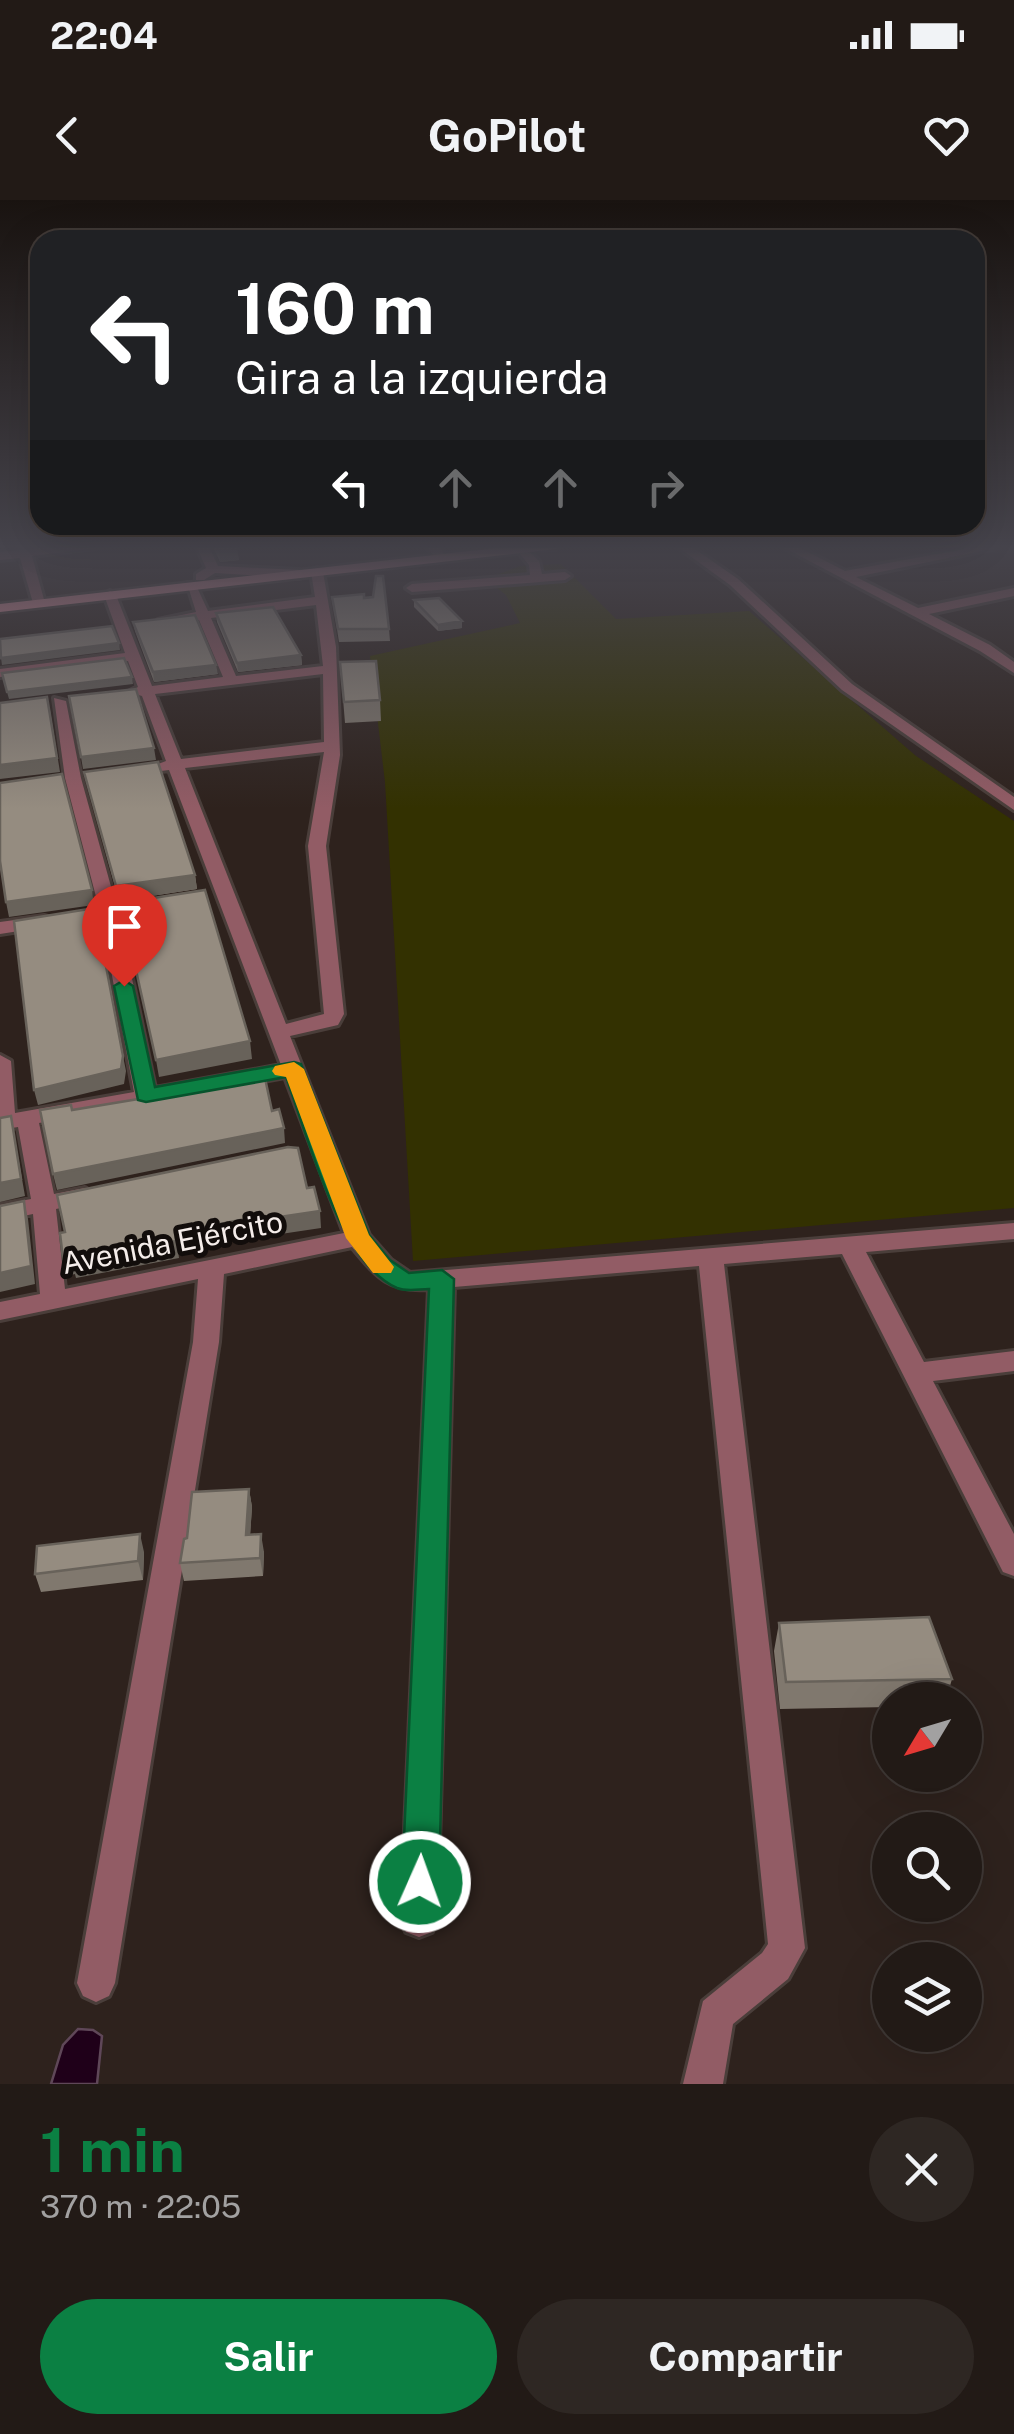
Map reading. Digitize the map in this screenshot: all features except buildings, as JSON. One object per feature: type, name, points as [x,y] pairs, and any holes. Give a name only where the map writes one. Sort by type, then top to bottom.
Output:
[{"type":"street","points":[[124,633],[175,764],[216,896],[294,1069],[314,1148],[358,1238],[382,1266],[405,1282],[1014,1231]]},
{"type":"street","points":[[211,633],[231,680]]},
{"type":"street","points":[[279,1032],[320,1026],[331,1021],[334,1014],[318,846],[332,746],[325,633]]},
{"type":"street","points":[[789,633],[847,687],[1014,805]]},
{"type":"street","points":[[955,633],[1014,669]]},
{"type":"street","points":[[985,648],[1014,642]]},
{"type":"street","points":[[0,673],[133,656]]},
{"type":"street","points":[[112,695],[330,669]]},
{"type":"street","points":[[58,701],[100,913],[146,1096]]},
{"type":"street","points":[[141,768],[332,746]]},
{"type":"street","points":[[0,928],[100,913]]},
{"type":"street","points":[[0,1061],[11,1121],[44,1204],[53,1299]]},
{"type":"street","points":[[11,1121],[294,1069]]},
{"type":"street","points":[[0,1213],[100,1192]]},
{"type":"street","name":"Avenida Ejército","points":[[0,1311],[358,1238]]},
{"type":"street","points":[[851,1247],[916,1374],[1003,1520],[1014,1563]]},
{"type":"street","points":[[703,2084],[716,2014],[775,1966],[788,1948],[711,1259]]},
{"type":"street","points":[[96,1984],[206,1342],[212,1266]]},
{"type":"street","points":[[419,1920],[442,1279]]},
{"type":"street","points":[[916,1374],[1014,1361]]},
{"type":"shaded area","points":[[475,633],[774,633],[916,756],[1014,821],[1014,1208],[413,1261],[385,782],[370,656]]},
{"type":"shaded area","points":[[78,2029],[93,2030],[102,2036],[97,2084],[51,2084],[63,2045]]},
{"type":"slow traffic","points":[[283,1071],[294,1069],[358,1238],[382,1267]]},
{"type":"route","points":[[124,986],[146,1096],[294,1069],[358,1238],[382,1266],[405,1282],[442,1279],[420,1882]]}]
